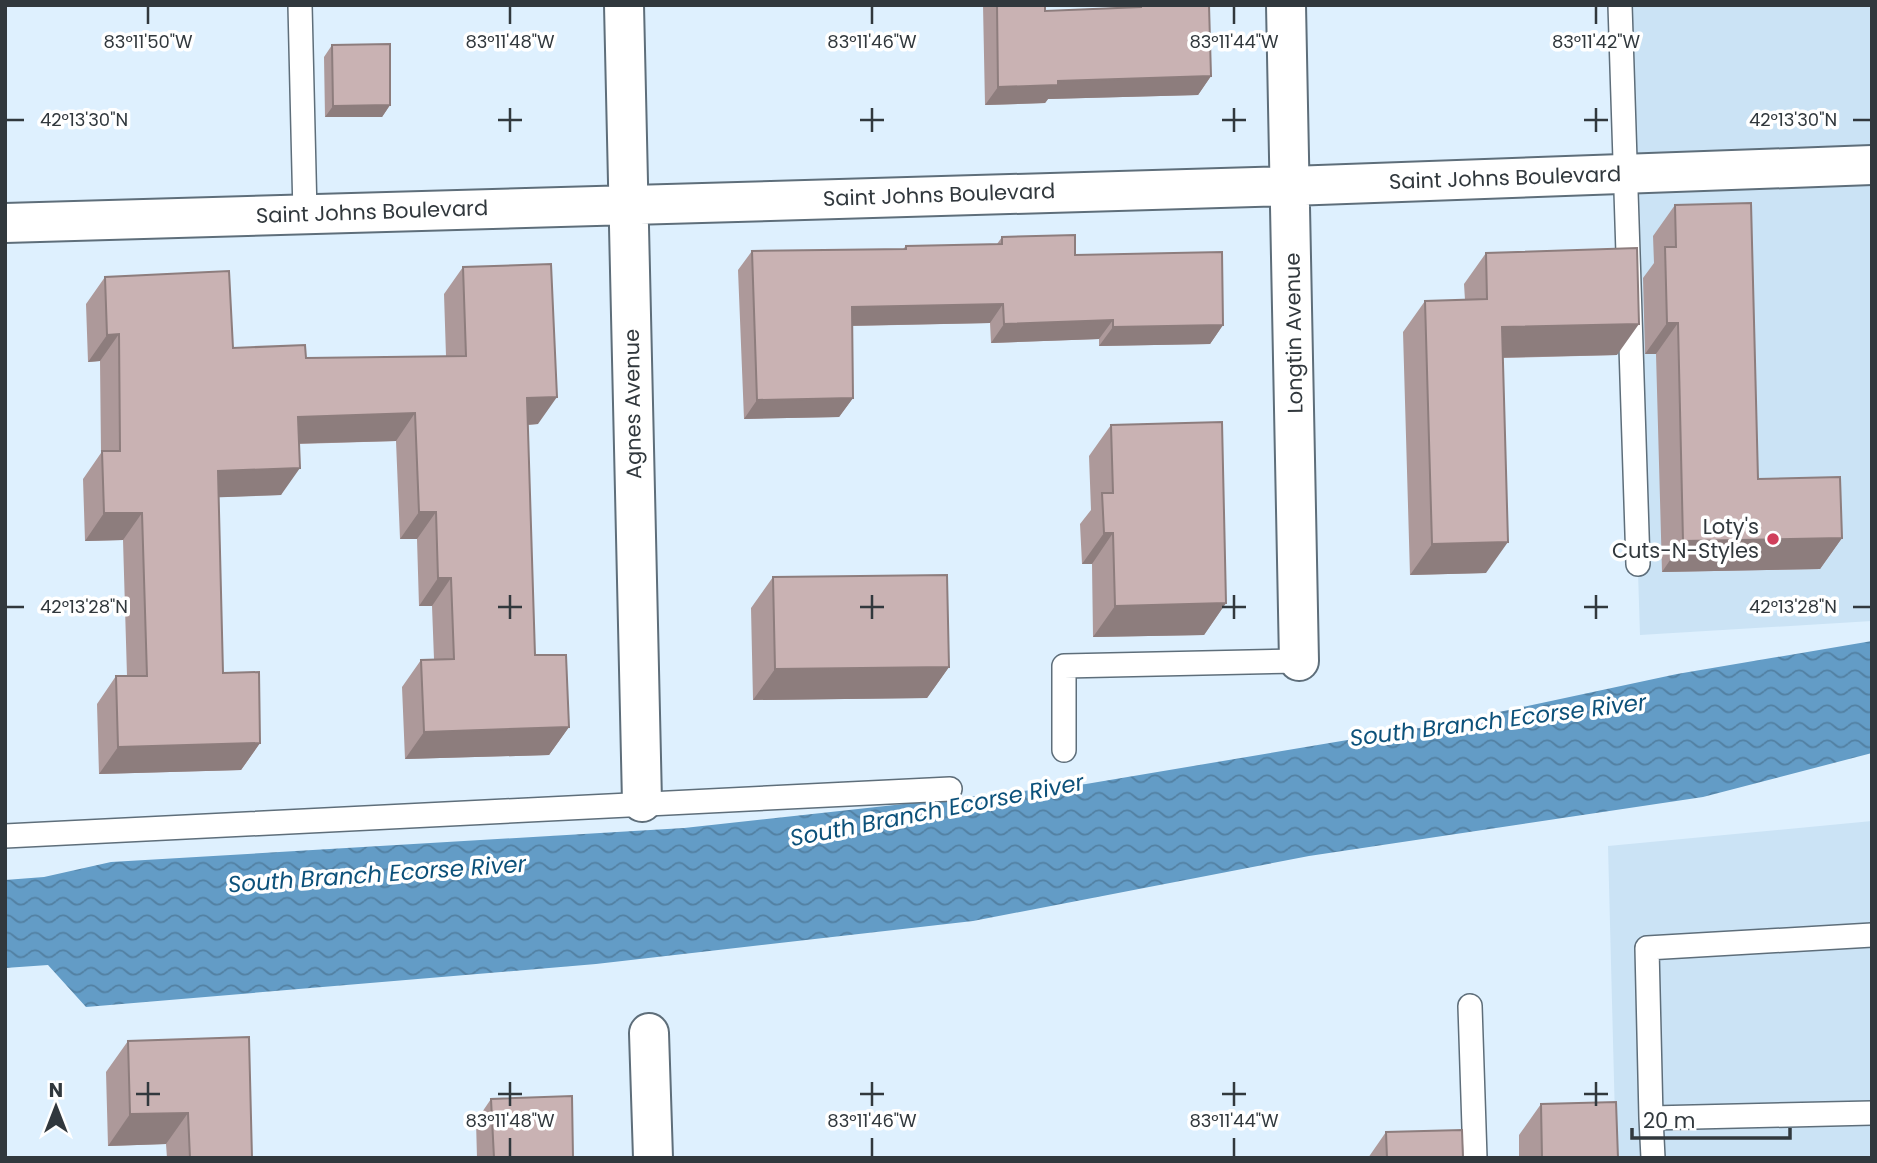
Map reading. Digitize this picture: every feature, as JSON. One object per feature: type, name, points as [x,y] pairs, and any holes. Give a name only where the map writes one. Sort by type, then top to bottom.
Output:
[{"type":"street","name":"Agnes Avenue","points":[[624,5],[642,802]]},
{"type":"street","name":"Longtin Avenue","points":[[1286,5],[1299,661]]},
{"type":"street","name":"Saint Johns Boulevard","points":[[5,223],[1291,186],[1872,165]]},
{"type":"street","points":[[649,1033],[653,1158]]},
{"type":"lane","points":[[300,5],[305,214]]},
{"type":"lane","points":[[1620,5],[1637,564]]},
{"type":"lane","points":[[1063,750],[1063,666],[1299,661]]},
{"type":"lane","points":[[5,836],[642,802],[950,789]]},
{"type":"lane","points":[[1653,1158],[1647,948],[1872,935]]},
{"type":"lane","points":[[1470,1006],[1475,1158]]},
{"type":"lane","points":[[1651,1118],[1872,1113]]},
{"type":"shaded area","points":[[1620,5],[1872,5],[1872,621],[1640,635]]},
{"type":"shaded area","points":[[1872,821],[1872,1158],[1616,1158],[1608,846]]},
{"type":"water","name":"South Branch Ecorse River","points":[[1872,641],[1872,753],[1703,797],[1309,856],[973,921],[596,964],[86,1007],[48,965],[5,968],[5,880],[44,877],[111,862],[684,828],[1086,784],[1443,724],[1677,674]]},
{"type":"building","points":[[997,5],[1045,5],[1045,11],[1141,5],[1209,5],[1211,76],[1058,81],[1058,85],[998,87]]},
{"type":"building","points":[[390,44],[390,105],[333,106],[332,45]]},
{"type":"building","points":[[1751,203],[1758,479],[1840,477],[1842,538],[1683,541],[1678,323],[1667,323],[1665,247],[1676,247],[1675,205]]},
{"type":"building","points":[[1075,235],[1075,255],[1222,252],[1223,325],[1113,327],[1113,320],[1004,324],[1003,304],[852,307],[853,398],[757,400],[752,251],[906,249],[906,246],[1002,244],[1002,237]]},
{"type":"building","points":[[1637,248],[1639,324],[1502,327],[1508,542],[1432,544],[1425,301],[1487,299],[1486,253]]},
{"type":"building","points":[[551,264],[557,397],[527,398],[535,655],[566,655],[569,727],[424,732],[421,660],[454,659],[451,578],[438,578],[436,512],[419,512],[415,413],[298,417],[300,468],[218,471],[223,673],[259,672],[260,743],[118,747],[116,676],[147,676],[142,513],[104,513],[102,451],[120,451],[119,334],[107,335],[105,277],[229,271],[233,348],[305,345],[306,358],[466,356],[463,267]]},
{"type":"building","points":[[1222,422],[1226,603],[1115,606],[1113,533],[1104,533],[1102,493],[1113,493],[1111,425]]},
{"type":"building","points":[[947,575],[949,667],[775,669],[773,577]]},
{"type":"building","points":[[249,1037],[252,1158],[190,1158],[188,1113],[130,1114],[128,1041]]},
{"type":"building","points":[[572,1096],[573,1158],[494,1158],[491,1099]]},
{"type":"building","points":[[1616,1102],[1618,1158],[1542,1158],[1541,1104]]},
{"type":"building","points":[[1462,1130],[1463,1158],[1387,1158],[1386,1132]]},
{"type":"place","name":"Loty's Cuts-N-Styles","points":[[1773,539]]}]
